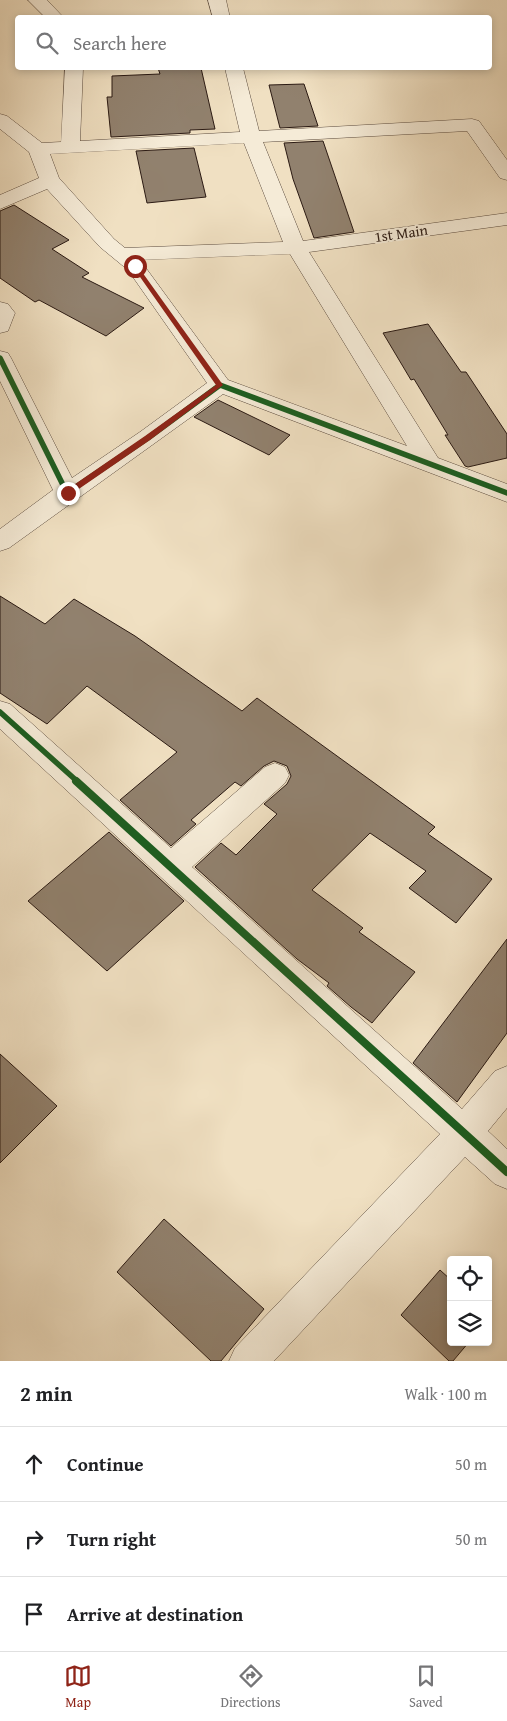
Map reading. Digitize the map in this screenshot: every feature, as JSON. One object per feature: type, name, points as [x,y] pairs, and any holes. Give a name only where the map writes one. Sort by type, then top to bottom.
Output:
[{"type":"street","points":[[37,0],[53,15]]},
{"type":"street","points":[[218,0],[221,15]]},
{"type":"street","points":[[70,148],[74,70]]},
{"type":"street","points":[[235,70],[252,138],[296,248],[429,463]]},
{"type":"street","points":[[0,120],[38,149],[50,180],[107,243],[135,266],[220,385],[507,493]]},
{"type":"street","points":[[38,149],[472,125],[507,174]]},
{"type":"street","points":[[0,203],[50,180]]},
{"type":"street","name":"1st Main","points":[[120,254],[296,248],[507,219]]},
{"type":"street","points":[[0,309],[4,313],[0,326]]},
{"type":"street","points":[[0,358],[68,493]]},
{"type":"street","points":[[0,542],[220,385]]},
{"type":"street","points":[[0,712],[507,1172]]},
{"type":"street","points":[[171,867],[275,775]]},
{"type":"street","points":[[248,1361],[464,1133],[507,1082]]},
{"type":"building","points":[[159,70],[201,70],[215,129],[190,130],[190,133],[111,137],[107,97],[112,97],[112,76],[160,74]]},
{"type":"building","points":[[304,84],[318,126],[280,128],[269,85]]},
{"type":"building","points":[[323,141],[354,232],[314,238],[293,179],[284,143]]},
{"type":"building","points":[[194,148],[206,197],[147,203],[136,151]]},
{"type":"building","points":[[14,205],[69,240],[52,249],[89,273],[82,277],[144,308],[106,336],[39,300],[35,302],[0,278],[0,211]]},
{"type":"building","points":[[428,324],[461,372],[466,372],[507,434],[507,458],[468,467],[465,466],[445,435],[448,435],[414,379],[411,380],[383,333]]},
{"type":"building","points":[[218,400],[290,435],[269,455],[194,417]]},
{"type":"building","points":[[0,596],[45,624],[74,599],[135,636],[242,711],[257,698],[435,827],[428,834],[492,879],[456,923],[409,888],[426,871],[370,833],[312,890],[363,928],[359,932],[415,972],[372,1023],[327,986],[329,983],[297,959],[195,867],[221,843],[236,855],[277,814],[264,804],[287,784],[291,776],[287,766],[274,761],[264,766],[241,786],[235,782],[191,820],[196,824],[171,846],[120,800],[177,752],[87,686],[47,724],[0,693]]},
{"type":"building","points":[[109,832],[184,901],[107,971],[28,901]]},
{"type":"building","points":[[507,939],[507,1033],[457,1102],[413,1063]]},
{"type":"building","points":[[0,1054],[57,1106],[0,1163]]},
{"type":"building","points":[[164,1219],[264,1309],[221,1361],[211,1361],[117,1272]]},
{"type":"building","points":[[440,1270],[447,1276],[447,1346],[466,1346],[453,1361],[449,1361],[401,1315]]},
{"type":"cycle path","points":[[0,358],[67,493],[148,438],[220,385],[507,493]]},
{"type":"cycle path","points":[[0,712],[507,1172]]},
{"type":"route","points":[[68,493],[148,438],[220,385],[135,266]]}]
